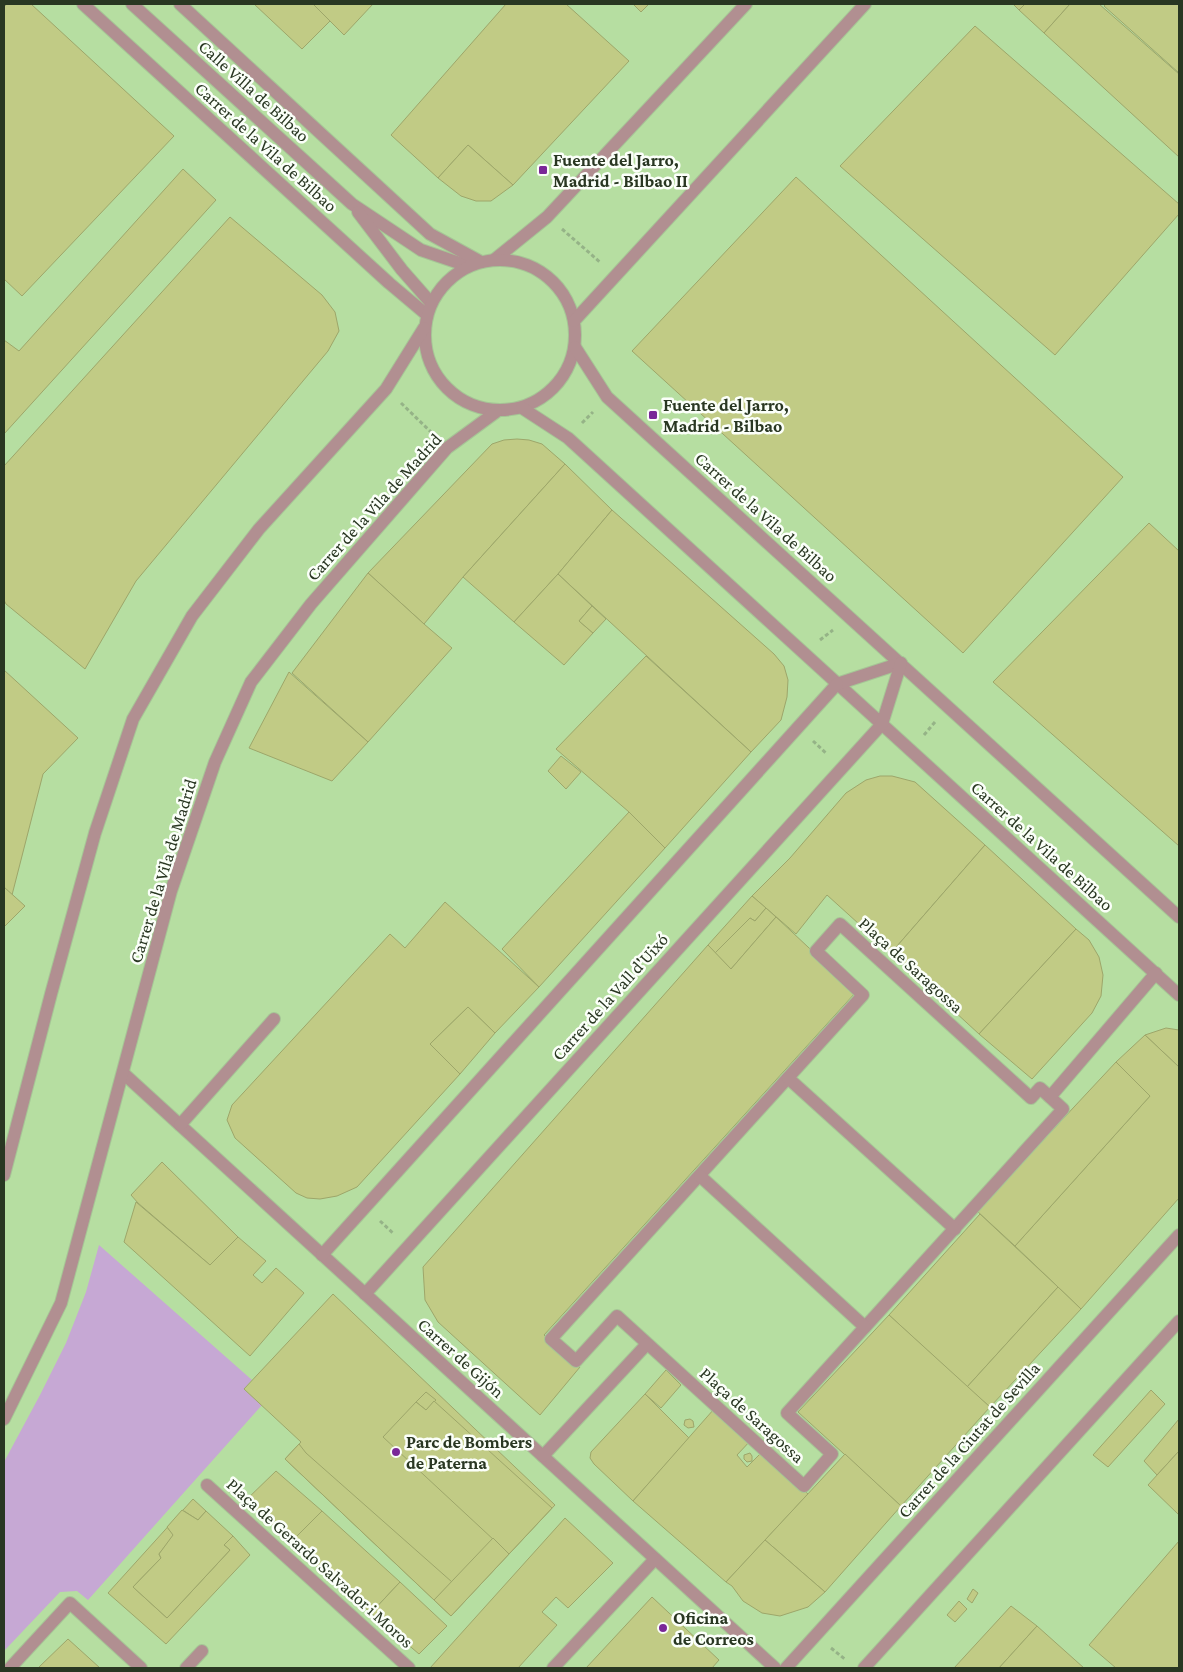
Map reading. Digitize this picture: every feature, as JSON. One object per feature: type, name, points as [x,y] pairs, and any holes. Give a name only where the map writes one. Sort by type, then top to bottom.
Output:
[{"type":"street","name":"Carrer de la Vila de Bilbao","points":[[83,4],[374,270],[426,322]]},
{"type":"street","name":"Calle Villa de Bilbao","points":[[132,4],[352,204],[421,250],[475,264]]},
{"type":"street","points":[[180,4],[430,234],[475,264]]},
{"type":"street","points":[[494,260],[547,216],[746,4]]},
{"type":"street","points":[[574,321],[865,4]]},
{"type":"street","name":"Calle Villa de Bilbao","points":[[352,204],[402,270],[431,303]]},
{"type":"street","points":[[4,1175],[95,833],[133,719],[192,616],[259,529],[386,389],[426,322],[431,303],[447,281],[475,264],[494,260],[530,266],[559,288],[574,321],[575,347],[557,386],[522,408],[496,412],[458,399],[431,368],[426,322]]},
{"type":"street","name":"Carrer de la Vila de Bilbao","points":[[575,347],[608,396],[1179,917]]},
{"type":"street","name":"Carrer de la Vila de Bilbao","points":[[522,408],[568,438],[1179,995]]},
{"type":"street","name":"Carrer de la Vila de Madrid","points":[[4,1420],[61,1303],[171,891],[215,762],[251,682],[311,604],[447,448],[496,412]]},
{"type":"street","points":[[322,1255],[837,684],[901,663]]},
{"type":"street","points":[[882,724],[901,663]]},
{"type":"street","name":"Carrer de la Vall d'Uixó","points":[[365,1294],[882,724]]},
{"type":"street","name":"Plaça de Saragossa","points":[[840,924],[1031,1098],[1040,1088],[1050,1097],[1063,1109],[787,1413],[832,1454],[804,1486],[617,1316],[576,1362],[551,1339],[863,995],[816,951],[840,924]]},
{"type":"street","points":[[1050,1097],[1156,973]]},
{"type":"street","points":[[180,1125],[274,1019]]},
{"type":"street","name":"Carrer de Gijón","points":[[122,1073],[775,1668]]},
{"type":"street","points":[[788,1078],[955,1229]]},
{"type":"street","points":[[700,1176],[865,1327]]},
{"type":"street","name":"Carrer de la Ciutat de Sevilla","points":[[786,1668],[1179,1235]]},
{"type":"street","points":[[864,1668],[1179,1321]]},
{"type":"street","points":[[543,1456],[647,1344]]},
{"type":"street","name":"Plaça de Gerardo Salvador i Moros","points":[[207,1484],[409,1668]]},
{"type":"street","points":[[553,1668],[655,1559]]},
{"type":"street","points":[[10,1668],[70,1603],[141,1668]]},
{"type":"street","points":[[186,1668],[202,1651]]},
{"type":"path","points":[[547,216],[615,275]]},
{"type":"path","points":[[386,389],[447,448]]},
{"type":"path","points":[[568,438],[608,396]]},
{"type":"path","points":[[804,653],[849,617]]},
{"type":"path","points":[[911,750],[948,707]]},
{"type":"path","points":[[798,727],[842,768]]},
{"type":"path","points":[[365,1207],[408,1247]]},
{"type":"path","points":[[816,1635],[849,1663]]},
{"type":"shaded area","points":[[4,4],[1179,4],[1179,1668],[4,1668]]},
{"type":"shaded area","points":[[99,1245],[252,1380],[244,1389],[262,1405],[88,1600],[77,1591],[60,1592],[4,1651],[4,1462],[66,1343],[86,1292]]},
{"type":"building","points":[[7,4],[31,4],[174,136],[22,296],[4,279],[4,7]]},
{"type":"building","points":[[254,4],[313,4],[331,20],[302,49]]},
{"type":"building","points":[[313,4],[373,4],[344,35]]},
{"type":"building","points":[[506,4],[566,4],[629,61],[513,185],[468,145],[438,178],[391,135]]},
{"type":"building","points":[[633,4],[649,4],[641,12]]},
{"type":"building","points":[[1013,4],[1025,4],[1019,10]]},
{"type":"building","points":[[1025,4],[1070,4],[1044,33],[1019,10]]},
{"type":"building","points":[[1070,4],[1099,4],[1179,74],[1179,157],[1044,33]]},
{"type":"building","points":[[1106,4],[1179,4],[1179,73],[1104,6]]},
{"type":"building","points":[[975,26],[1179,204],[1179,214],[1055,355],[840,166]]},
{"type":"building","points":[[468,145],[513,185],[491,201],[476,201],[461,196],[438,178]]},
{"type":"building","points":[[183,169],[216,200],[4,434],[4,340],[19,351]]},
{"type":"building","points":[[796,177],[1123,477],[963,653],[632,351]]},
{"type":"building","points":[[230,217],[322,295],[335,312],[339,331],[328,351],[136,581],[85,669],[6,604],[4,600],[4,466]]},
{"type":"building","points":[[517,439],[542,444],[565,464],[463,577],[424,624],[368,573],[492,444],[504,440]]},
{"type":"building","points":[[565,464],[612,510],[558,574],[514,622],[463,577]]},
{"type":"building","points":[[612,510],[774,654],[784,666],[788,680],[787,697],[781,720],[751,752],[558,574]]},
{"type":"building","points":[[1149,523],[1179,551],[1179,846],[993,682]]},
{"type":"building","points":[[368,573],[452,648],[368,742],[292,673]]},
{"type":"building","points":[[558,574],[592,606],[579,621],[593,633],[564,665],[514,622]]},
{"type":"building","points":[[592,606],[606,619],[593,633],[579,621]]},
{"type":"building","points":[[646,656],[751,752],[665,848],[629,812],[556,749]]},
{"type":"building","points":[[4,670],[78,738],[43,774],[12,895],[4,887]]},
{"type":"building","points":[[289,672],[368,742],[332,781],[249,748]]},
{"type":"building","points":[[561,756],[581,772],[566,789],[548,771]]},
{"type":"building","points":[[880,776],[892,776],[915,782],[985,845],[891,953],[827,895],[796,934],[752,896],[790,858],[846,793],[866,780]]},
{"type":"building","points":[[629,812],[665,848],[539,987],[502,949]]},
{"type":"building","points":[[985,845],[1076,929],[979,1034],[891,953]]},
{"type":"building","points":[[4,887],[25,906],[4,927]]},
{"type":"building","points":[[752,896],[766,908],[755,921],[750,918],[715,953],[708,945]]},
{"type":"building","points":[[445,902],[539,987],[495,1033],[468,1007],[430,1044],[460,1074],[357,1187],[337,1196],[320,1199],[307,1198],[296,1193],[235,1138],[227,1120],[232,1105],[390,934],[405,948]]},
{"type":"building","points":[[766,908],[776,917],[731,969],[715,953],[750,918],[755,921]]},
{"type":"building","points":[[776,917],[856,992],[544,1335],[580,1367],[540,1415],[438,1322],[425,1300],[423,1267],[708,945],[731,969]]},
{"type":"building","points":[[1076,929],[1089,940],[1099,957],[1103,975],[1101,996],[1092,1013],[1032,1079],[979,1034]]},
{"type":"building","points":[[468,1007],[495,1033],[460,1074],[430,1044]]},
{"type":"building","points":[[1166,1028],[1179,1030],[1179,1067],[1145,1035]]},
{"type":"building","points":[[1145,1035],[1179,1067],[1179,1198],[1081,1309],[1015,1246],[1150,1096],[1116,1062]]},
{"type":"building","points":[[1116,1062],[1150,1096],[1015,1246],[977,1211]]},
{"type":"building","points":[[162,1162],[238,1237],[210,1265],[131,1195]]},
{"type":"building","points":[[136,1202],[210,1265],[238,1237],[266,1261],[253,1275],[262,1283],[276,1268],[304,1293],[250,1356],[124,1242]]},
{"type":"building","points":[[980,1214],[1058,1287],[967,1387],[889,1315]]},
{"type":"building","points":[[1058,1287],[1081,1309],[990,1407],[967,1387]]},
{"type":"building","name":"Parc de Bombers de Paterna","points":[[333,1294],[555,1505],[451,1616],[285,1459],[301,1442],[244,1389]]},
{"type":"building","points":[[889,1315],[990,1407],[901,1506],[798,1412]]},
{"type":"building","points":[[666,1370],[681,1385],[661,1408],[645,1394]]},
{"type":"building","points":[[1151,1390],[1165,1404],[1108,1467],[1093,1455]]},
{"type":"building","points":[[426,1392],[436,1400],[426,1410],[416,1402]]},
{"type":"building","points":[[645,1394],[689,1438],[633,1501],[590,1458],[591,1452]]},
{"type":"building","points":[[434,1401],[552,1508],[509,1554],[383,1437],[416,1402],[426,1410]]},
{"type":"building","points":[[714,1409],[752,1439],[737,1455],[747,1467],[763,1451],[808,1494],[726,1582],[633,1501]]},
{"type":"building","points":[[690,1419],[693,1421],[694,1427],[688,1428],[684,1425],[685,1420]]},
{"type":"building","points":[[1179,1419],[1179,1451],[1157,1475],[1144,1461]]},
{"type":"building","points":[[299,1444],[306,1453],[452,1582],[434,1600],[285,1459]]},
{"type":"building","points":[[1179,1451],[1179,1515],[1148,1485]]},
{"type":"building","points":[[750,1453],[752,1461],[747,1462],[744,1459],[744,1455]]},
{"type":"building","points":[[845,1454],[901,1506],[825,1592],[765,1540]]},
{"type":"building","points":[[276,1471],[322,1511],[291,1542],[245,1501]]},
{"type":"building","points":[[193,1499],[206,1511],[198,1520],[184,1511],[168,1528],[174,1535],[159,1554],[161,1558],[133,1587],[167,1618],[230,1550],[224,1545],[233,1536],[250,1555],[166,1644],[108,1593]]},
{"type":"building","points":[[182,1510],[198,1520],[206,1511],[233,1536],[224,1545],[230,1550],[167,1618],[133,1587],[161,1558],[159,1554],[173,1535],[167,1527]]},
{"type":"building","points":[[322,1511],[400,1582],[371,1613],[290,1543]]},
{"type":"building","points":[[565,1518],[613,1563],[568,1608],[556,1597],[542,1612],[557,1625],[518,1668],[430,1668]]},
{"type":"building","points":[[493,1538],[509,1554],[451,1616],[434,1600]]},
{"type":"building","points":[[765,1540],[825,1592],[808,1607],[780,1616],[762,1613],[743,1601],[732,1586],[726,1582]]},
{"type":"building","points":[[1179,1541],[1179,1668],[1116,1668],[1089,1645]]},
{"type":"building","points":[[400,1582],[447,1626],[419,1654],[371,1613]]},
{"type":"building","points":[[973,1589],[978,1593],[972,1603],[967,1599]]},
{"type":"building","points":[[652,1597],[719,1660],[712,1668],[586,1668]]},
{"type":"building","points":[[959,1601],[967,1609],[955,1622],[947,1615]]},
{"type":"building","points":[[1011,1606],[1037,1626],[999,1668],[954,1668]]},
{"type":"building","points":[[1037,1626],[1084,1668],[999,1668]]},
{"type":"building","points":[[68,1639],[100,1668],[38,1668]]},
{"type":"place","name":"Fuente del Jarro, Madrid - Bilbao II","points":[[543,170]]},
{"type":"place","name":"Fuente del Jarro, Madrid - Bilbao","points":[[653,415]]},
{"type":"place","name":"Parc de Bombers de Paterna","points":[[396,1452]]},
{"type":"place","name":"Oficina de Correos","points":[[663,1628]]}]
